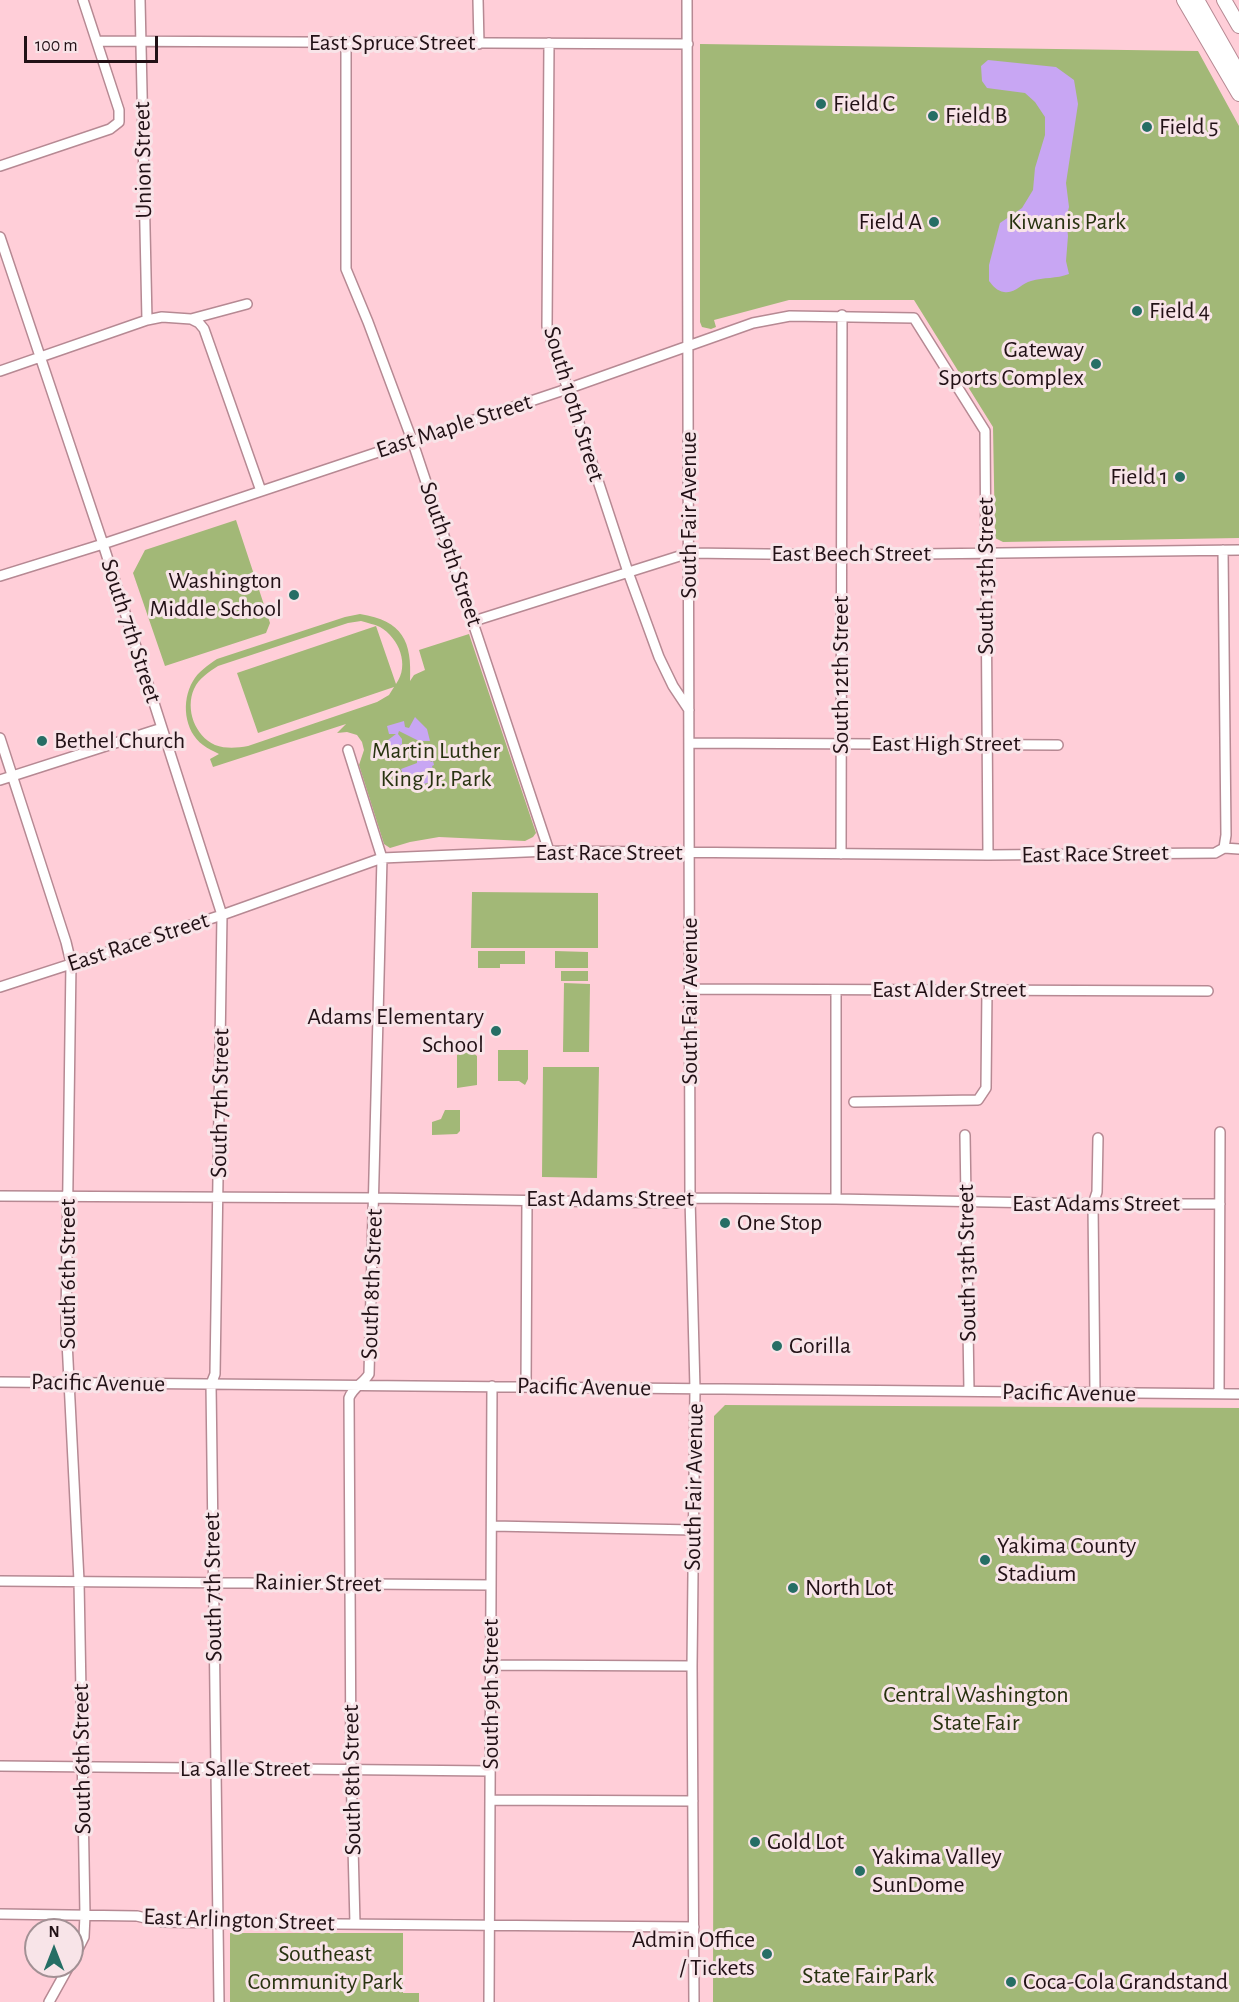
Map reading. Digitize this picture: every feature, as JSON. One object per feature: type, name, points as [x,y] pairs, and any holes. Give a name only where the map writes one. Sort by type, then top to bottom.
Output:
[{"type":"highway","points":[[1184,0],[1239,94]]},
{"type":"highway","points":[[1197,0],[1239,74]]},
{"type":"highway","points":[[1224,0],[1239,26]]},
{"type":"street","points":[[0,166],[110,129],[119,122],[119,110],[84,0]]},
{"type":"street","name":"Union Street","points":[[140,0],[147,320]]},
{"type":"street","points":[[478,0],[479,44]]},
{"type":"street","name":"South Fair Avenue","points":[[687,0],[690,711],[688,854],[690,1198],[695,1389],[692,1666],[694,2002]]},
{"type":"street","name":"East Spruce Street","points":[[97,41],[688,44]]},
{"type":"street","name":"South 9th Street","points":[[346,43],[346,269],[412,440],[549,851]]},
{"type":"street","name":"South 10th Street","points":[[549,44],[547,326],[628,572],[659,657],[673,686],[690,711]]},
{"type":"street","name":"South 7th Street","points":[[0,237],[103,544],[222,915],[215,1374],[211,1384],[219,2002]]},
{"type":"street","points":[[0,371],[147,320],[162,317],[191,319],[247,304]]},
{"type":"street","name":"East Maple Street","points":[[0,576],[103,544],[567,389],[753,323],[789,316],[842,315],[914,318]]},
{"type":"street","name":"South 12th Street","points":[[841,854],[842,315]]},
{"type":"street","name":"South 13th Street","points":[[914,318],[985,431],[988,855]]},
{"type":"street","points":[[191,319],[204,329],[261,491]]},
{"type":"street","points":[[1223,550],[1226,824],[1224,848]]},
{"type":"street","name":"East Beech Street","points":[[474,621],[689,553],[841,555],[1239,550]]},
{"type":"street","points":[[0,780],[162,728]]},
{"type":"street","name":"South 6th Street","points":[[0,738],[71,963],[66,1321],[79,1581],[84,1937]]},
{"type":"street","name":"East High Street","points":[[690,743],[1058,745]]},
{"type":"street","name":"South 8th Street","points":[[348,750],[382,858],[369,1374],[351,1391],[349,1398],[351,1769],[355,1924]]},
{"type":"street","name":"East Race Street","points":[[0,987],[222,915],[382,858],[549,851],[988,855],[1215,853],[1224,848],[1239,849]]},
{"type":"street","name":"East Alder Street","points":[[690,989],[1208,991]]},
{"type":"street","points":[[836,990],[836,1199]]},
{"type":"street","points":[[854,1102],[978,1100],[986,1088],[987,990]]},
{"type":"street","points":[[1220,1132],[1220,1394]]},
{"type":"street","name":"South 13th Street","points":[[965,1136],[969,1391]]},
{"type":"street","points":[[1095,1393],[1093,1204],[1096,1192],[1098,1138]]},
{"type":"street","name":"East Adams Street","points":[[0,1196],[374,1198],[677,1203],[690,1198],[967,1203],[1220,1204]]},
{"type":"street","points":[[526,1387],[527,1200]]},
{"type":"street","name":"Pacific Avenue","points":[[0,1382],[1239,1394]]},
{"type":"street","name":"South 9th Street","points":[[489,2002],[492,1386]]},
{"type":"street","points":[[492,1526],[694,1530]]},
{"type":"street","name":"Rainier Street","points":[[0,1581],[491,1585]]},
{"type":"street","points":[[491,1665],[692,1666]]},
{"type":"street","name":"La Salle Street","points":[[0,1766],[490,1771]]},
{"type":"street","points":[[490,1800],[693,1801]]},
{"type":"street","name":"East Arlington Street","points":[[0,1914],[137,1916],[162,1922],[489,1927],[694,1927]]},
{"type":"street","points":[[49,2002],[62,1978]]},
{"type":"green space","name":"Kiwanis Park","points":[[700,44],[1198,51],[1239,126],[1239,538],[1003,542],[995,538],[993,427],[914,300],[789,300],[714,320],[716,327],[711,329],[702,327],[700,322]]},
{"type":"green space","points":[[236,520],[270,623],[266,633],[165,666],[133,573],[145,550]]},
{"type":"green space","name":"Martin Luther King Jr. Park","points":[[360,614],[375,617],[395,628],[402,635],[406,644],[409,655],[410,681],[414,675],[425,670],[419,650],[469,634],[536,833],[533,837],[525,841],[439,837],[390,848],[384,844],[359,765],[364,750],[362,742],[357,735],[347,732],[337,733],[346,724],[213,767],[210,759],[219,754],[197,739],[188,724],[186,715],[189,689],[198,675],[217,659]],"holes":[[[361,621],[380,627],[397,645],[402,669],[396,684],[376,626],[237,673],[258,733],[394,687],[389,695],[377,702],[248,746],[232,748],[215,745],[197,729],[191,713],[191,697],[201,678],[218,666],[348,623]]]},
{"type":"green space","points":[[472,892],[598,893],[598,948],[471,948]]},
{"type":"green space","points":[[478,951],[525,951],[525,964],[500,964],[500,968],[478,968]]},
{"type":"green space","points":[[555,951],[588,952],[588,968],[555,968]]},
{"type":"green space","points":[[561,971],[588,971],[588,981],[561,981]]},
{"type":"green space","points":[[564,983],[590,984],[589,1052],[563,1052]]},
{"type":"green space","points":[[463,1050],[470,1050],[477,1056],[477,1085],[457,1088],[457,1055]]},
{"type":"green space","points":[[498,1050],[528,1050],[528,1079],[525,1085],[519,1081],[498,1081]]},
{"type":"green space","points":[[543,1067],[599,1067],[597,1178],[542,1177]]},
{"type":"green space","points":[[445,1110],[460,1110],[460,1131],[457,1134],[432,1135],[432,1122],[441,1119]]},
{"type":"green space","name":"Central Washington State Fair","points":[[725,1405],[1239,1408],[1239,2002],[713,2002],[714,1416]]},
{"type":"green space","name":"Southeast Community Park","points":[[230,1933],[403,1933],[403,1993],[419,1993],[419,2002],[230,2002]]},
{"type":"shaded area","points":[[988,60],[1056,67],[1074,80],[1078,104],[1066,183],[1069,207],[1066,219],[1068,236],[1066,261],[1069,274],[1031,281],[1008,292],[997,289],[989,281],[989,265],[1000,223],[1022,208],[1033,190],[1035,168],[1045,135],[1045,117],[1035,102],[1025,93],[987,88],[982,81],[981,66]]},
{"type":"shaded area","points":[[415,717],[427,729],[430,741],[419,741],[399,731],[402,744],[397,748],[391,747],[388,740],[396,734],[389,734],[387,726],[404,721],[405,727],[409,728]]},
{"type":"shaded area","points":[[421,754],[426,755],[431,762],[433,761],[434,772],[428,775],[430,782],[421,785],[417,778],[413,780],[414,784],[407,787],[401,769],[417,763],[417,758]]},
{"type":"place","name":"Field C","points":[[821,104]]},
{"type":"place","name":"Field B","points":[[933,116]]},
{"type":"place","name":"Field 5","points":[[1147,127]]},
{"type":"place","name":"Field A","points":[[934,222]]},
{"type":"place","name":"Field 4","points":[[1137,311]]},
{"type":"place","name":"Gateway Sports Complex","points":[[1096,364]]},
{"type":"place","name":"Field 1","points":[[1180,477]]},
{"type":"place","name":"Washington Middle School","points":[[294,595]]},
{"type":"place","name":"Bethel Church","points":[[42,741]]},
{"type":"place","name":"Adams Elementary School","points":[[496,1031]]},
{"type":"place","name":"One Stop","points":[[725,1223]]},
{"type":"place","name":"Gorilla","points":[[777,1346]]},
{"type":"place","name":"Yakima County Stadium","points":[[985,1560]]},
{"type":"place","name":"North Lot","points":[[793,1588]]},
{"type":"place","name":"Gold Lot","points":[[755,1842]]},
{"type":"place","name":"Yakima Valley SunDome","points":[[860,1871]]},
{"type":"place","name":"Admin Office / Tickets","points":[[767,1954]]},
{"type":"place","name":"Coca-Cola Grandstand","points":[[1011,1982]]},
{"type":"park label","name":"State Fair Park","points":[[868,1976]]}]
